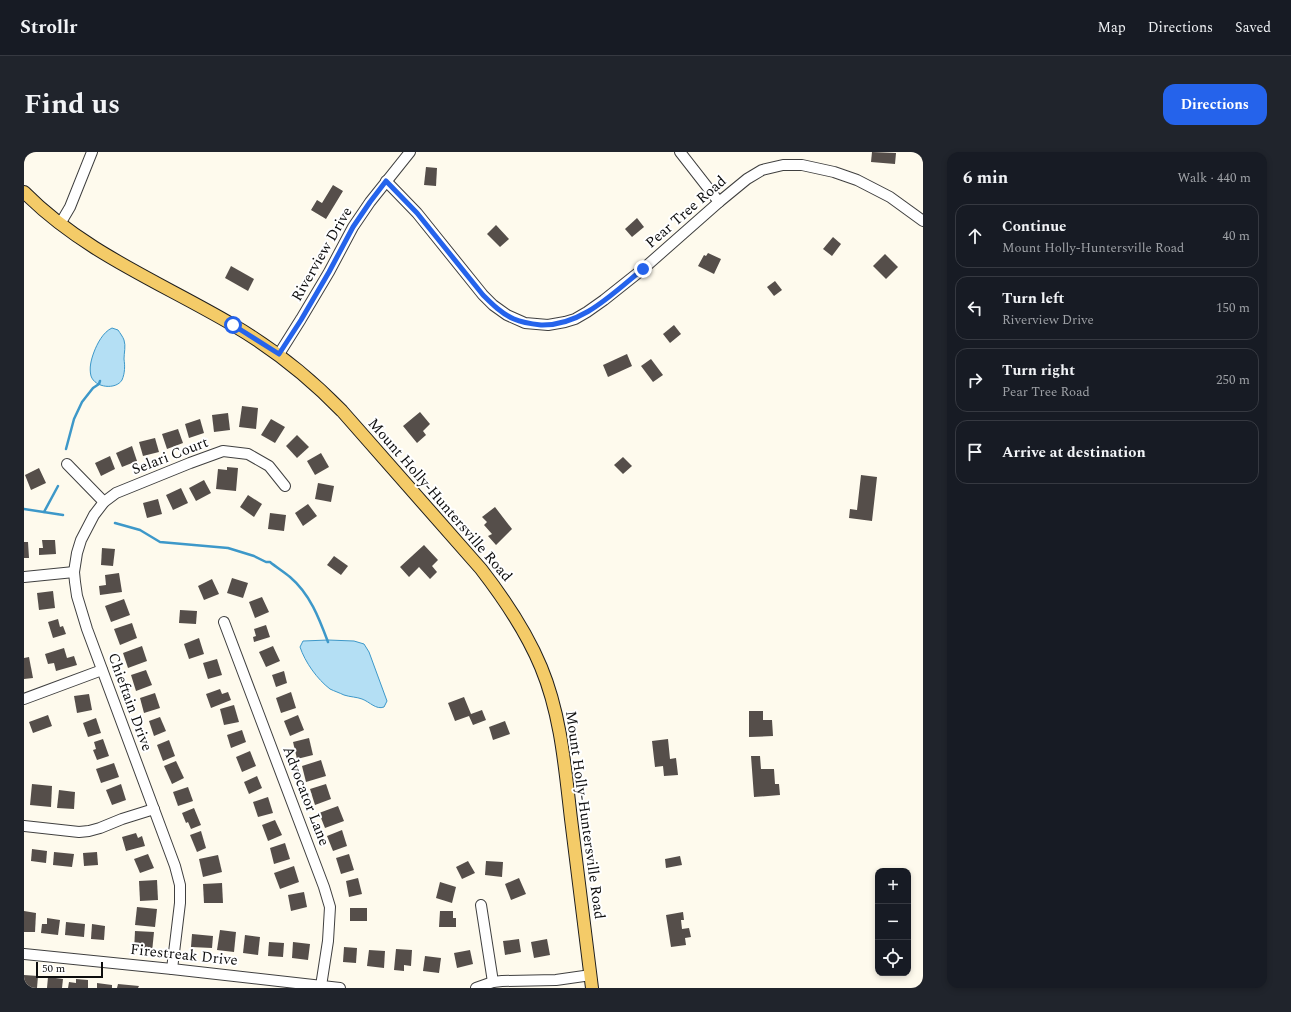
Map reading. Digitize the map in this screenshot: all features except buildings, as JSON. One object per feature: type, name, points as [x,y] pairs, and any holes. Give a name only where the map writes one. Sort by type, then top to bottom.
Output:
[{"type":"main road","name":"Mount Holly-Huntersville Road","points":[[24,192],[60,224],[91,247],[233,325],[279,354],[322,391],[364,435],[481,569],[499,593],[525,633],[549,687],[560,736],[592,988]]},
{"type":"street","points":[[60,224],[70,207],[92,152]]},
{"type":"street","name":"Riverview Drive","points":[[279,354],[329,272],[353,227],[370,202],[410,152]]},
{"type":"street","points":[[680,152],[718,202]]},
{"type":"street","name":"Pear Tree Road","points":[[386,181],[417,213],[483,295],[493,305],[507,315],[525,323],[532,324],[557,324],[575,319],[587,312],[643,269],[718,202],[762,170],[783,165],[802,165],[834,172],[858,180],[890,197],[923,221]]},
{"type":"street","name":"Selari Court","points":[[104,502],[116,493],[123,490],[190,463],[223,452],[248,454],[269,466],[285,486]]},
{"type":"street","points":[[67,464],[104,502]]},
{"type":"street","name":"Chieftain Drive","points":[[104,502],[94,515],[81,540],[74,572],[77,596],[102,670],[175,866],[180,885],[180,903],[172,969]]},
{"type":"street","points":[[24,577],[74,572]]},
{"type":"street","name":"Advocator Lane","points":[[224,622],[324,886],[330,907],[328,941],[322,986]]},
{"type":"street","points":[[24,699],[102,670]]},
{"type":"street","points":[[24,826],[73,831],[89,831],[154,809]]},
{"type":"street","points":[[481,905],[493,982]]},
{"type":"street","name":"Firestreak Drive","points":[[24,954],[172,969],[255,983],[340,988]]},
{"type":"street","points":[[476,988],[493,982],[511,980],[556,980],[590,975]]},
{"type":"water","points":[[112,328],[118,330],[124,340],[124,375],[119,383],[106,386],[93,380],[90,373],[90,367],[95,349],[103,335]]},
{"type":"water","points":[[303,641],[354,641],[364,644],[369,652],[387,701],[384,707],[376,707],[362,699],[344,695],[332,690],[316,675],[308,664],[300,647]]},
{"type":"waterway","points":[[66,449],[74,419],[82,402],[100,381]]},
{"type":"waterway","points":[[44,512],[58,486]]},
{"type":"waterway","points":[[24,509],[63,515]]},
{"type":"waterway","points":[[115,523],[140,530],[160,542],[228,548],[254,556],[266,562],[270,562],[290,577],[303,591],[317,615],[328,642]]},
{"type":"route","points":[[233,325],[279,354],[329,272],[353,227],[386,181],[417,213],[483,295],[493,305],[507,315],[525,323],[548,325],[575,319],[604,300],[643,269]]}]
